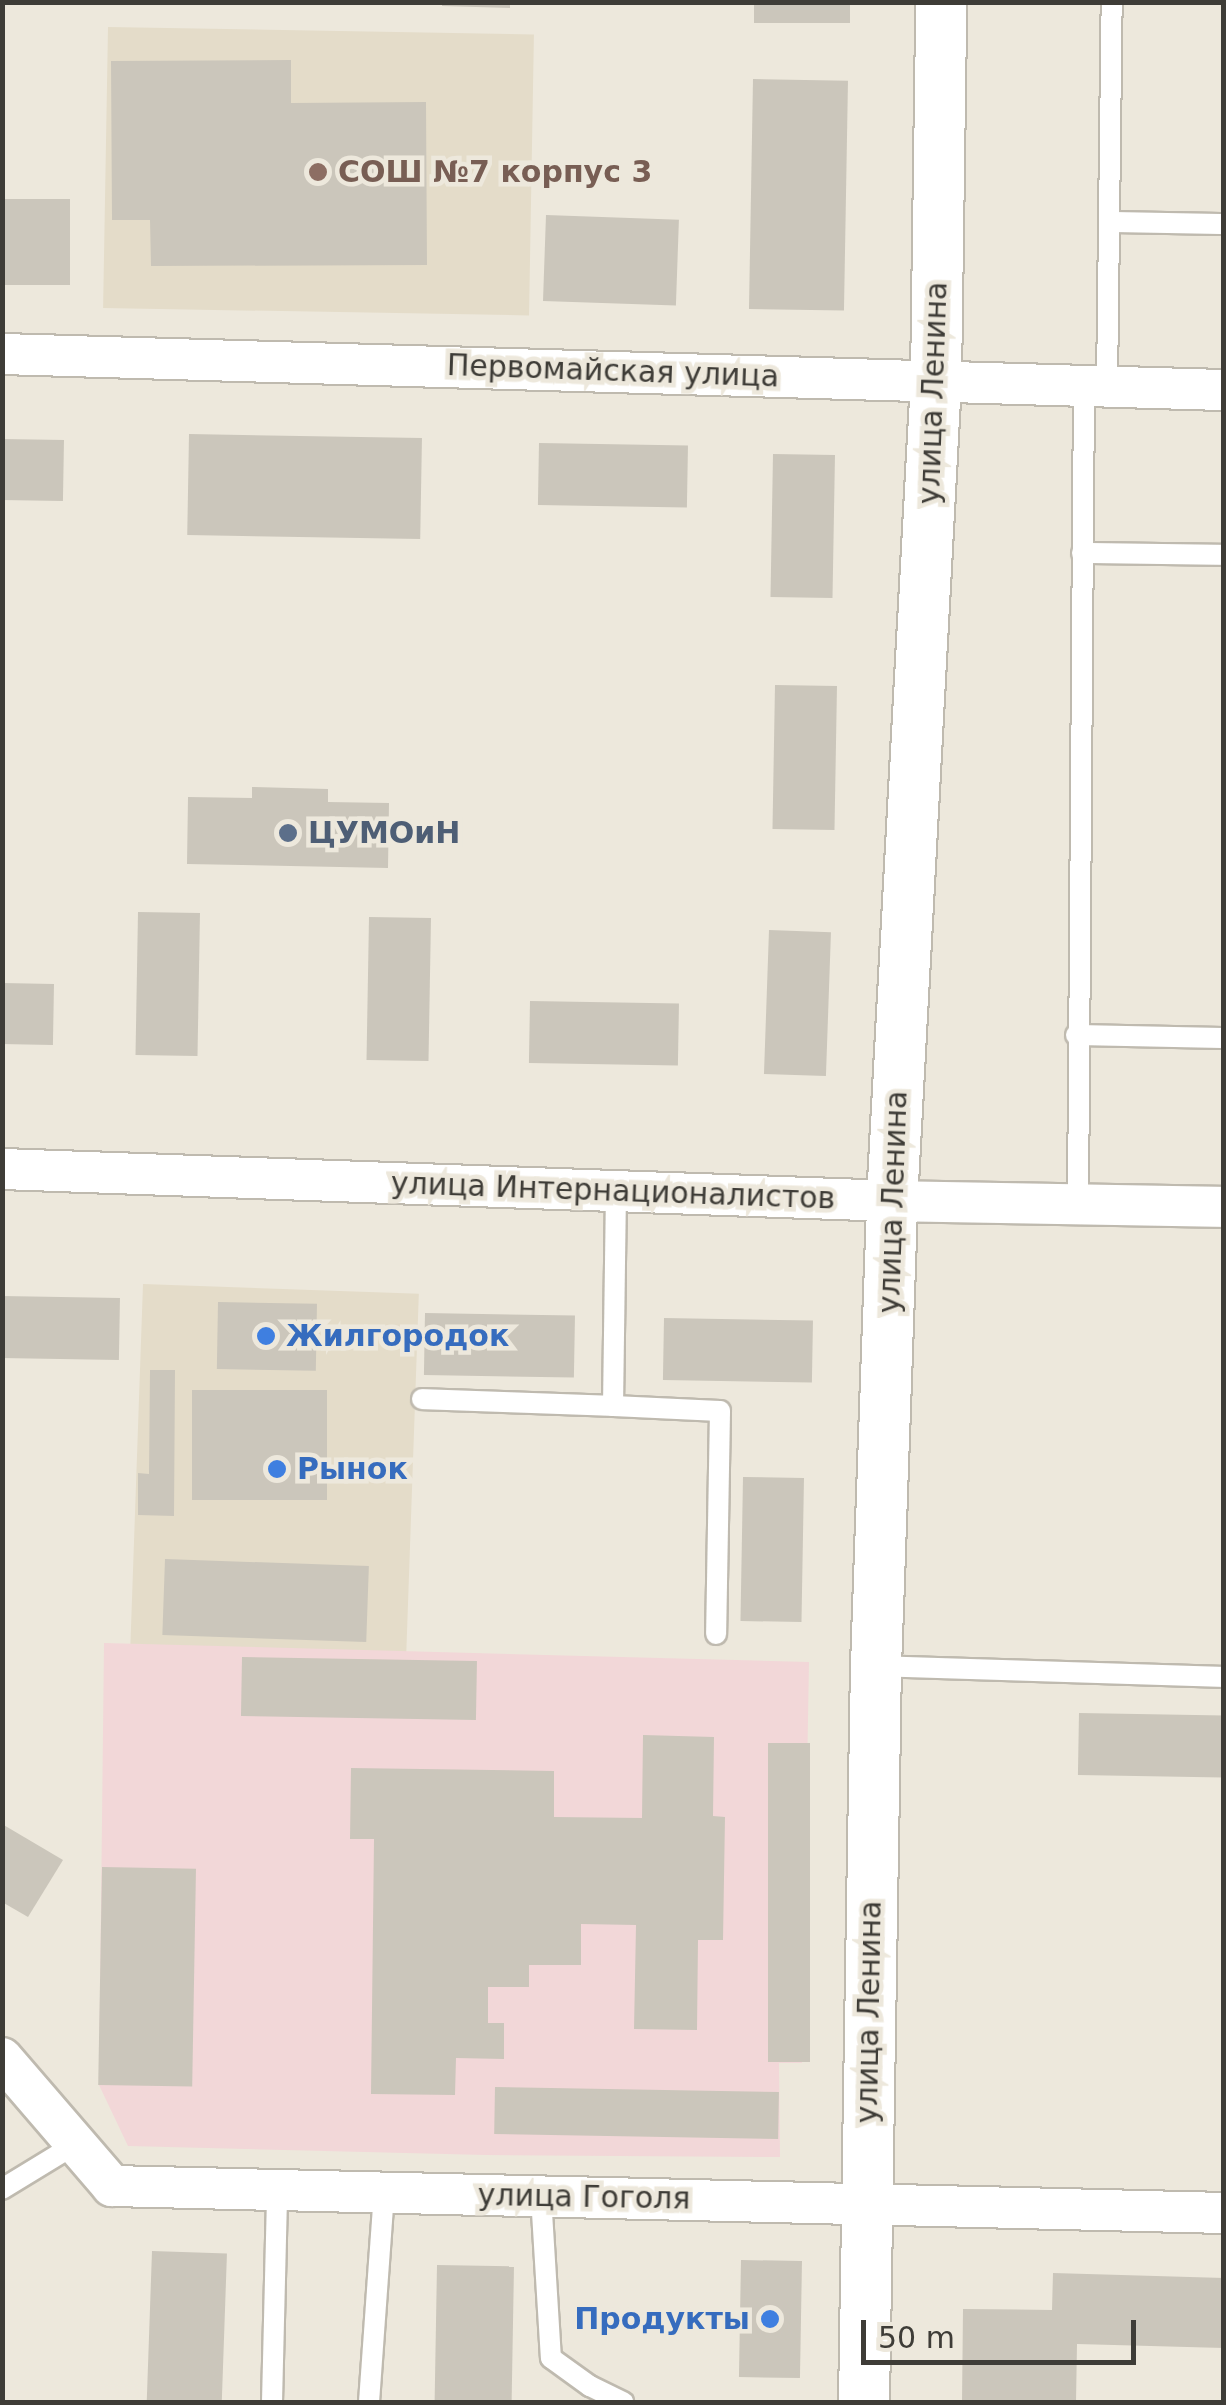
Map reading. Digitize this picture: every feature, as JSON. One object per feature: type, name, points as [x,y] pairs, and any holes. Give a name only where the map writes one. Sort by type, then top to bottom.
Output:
[{"type":"street","name":"улица Ленина","points":[[864,2402],[864,2203],[876,1666],[892,1201],[936,380],[941,2]]},
{"type":"street","name":"Первомайская улица","points":[[2,354],[1224,390]]},
{"type":"street","name":"улица Интернационалистов","points":[[2,1169],[892,1201],[1224,1207]]},
{"type":"street","name":"улица Гоголя","points":[[2,2058],[112,2186],[1224,2212]]},
{"type":"lane","points":[[1078,1204],[1076,1035],[1082,553],[1110,222],[1112,2]]},
{"type":"lane","points":[[1110,222],[1224,224]]},
{"type":"lane","points":[[1082,553],[1224,555]]},
{"type":"lane","points":[[1076,1035],[1224,1038]]},
{"type":"lane","points":[[613,1406],[616,1191]]},
{"type":"lane","points":[[422,1399],[720,1411],[716,1634]]},
{"type":"lane","points":[[876,1666],[1224,1677]]},
{"type":"lane","points":[[2,2188],[74,2145]]},
{"type":"lane","points":[[272,2402],[276,2190]]},
{"type":"lane","points":[[369,2402],[384,2192]]},
{"type":"lane","points":[[541,2196],[551,2358],[590,2386],[623,2402]]},
{"type":"shaded area","name":"СОШ №7 корпус 3","points":[[108,27],[534,34],[529,315],[103,308]]},
{"type":"shaded area","name":"Рынок","points":[[143,1284],[419,1294],[406,1654],[130,1645]]},
{"type":"shaded area","points":[[104,1643],[809,1662],[802,2063],[779,2063],[780,2157],[128,2146],[99,2085]]},
{"type":"building","points":[[442,2],[510,2],[510,8],[442,6]]},
{"type":"building","points":[[754,2],[850,2],[850,23],[754,23]]},
{"type":"building","points":[[291,60],[291,103],[426,102],[427,265],[151,266],[150,220],[112,220],[111,61]]},
{"type":"building","points":[[753,79],[848,81],[844,311],[749,309]]},
{"type":"building","points":[[2,199],[70,199],[70,285],[2,285]]},
{"type":"building","points":[[546,215],[679,220],[676,306],[543,301]]},
{"type":"building","points":[[189,434],[422,438],[420,539],[187,535]]},
{"type":"building","points":[[2,439],[64,440],[63,501],[2,500]]},
{"type":"building","points":[[539,443],[688,446],[687,508],[538,505]]},
{"type":"building","points":[[773,454],[835,455],[832,598],[771,597]]},
{"type":"building","points":[[775,685],[837,686],[834,830],[772,829]]},
{"type":"building","name":"ЦУМОиН","points":[[252,787],[328,789],[328,802],[389,803],[388,868],[187,864],[188,797],[252,798]]},
{"type":"building","points":[[138,912],[200,913],[197,1056],[136,1055]]},
{"type":"building","points":[[369,917],[431,918],[428,1061],[367,1060]]},
{"type":"building","points":[[769,930],[831,932],[826,1076],[764,1074]]},
{"type":"building","points":[[2,983],[54,984],[53,1045],[2,1044]]},
{"type":"building","points":[[530,1001],[679,1004],[678,1066],[529,1063]]},
{"type":"building","points":[[2,1296],[120,1298],[119,1360],[2,1358]]},
{"type":"building","name":"Жилгородок","points":[[218,1302],[317,1304],[316,1371],[217,1369]]},
{"type":"building","points":[[425,1313],[575,1316],[574,1378],[424,1375]]},
{"type":"building","points":[[664,1318],[813,1321],[812,1383],[663,1380]]},
{"type":"building","points":[[150,1370],[175,1370],[174,1516],[138,1515],[138,1473],[149,1474]]},
{"type":"building","points":[[192,1390],[327,1390],[327,1500],[192,1500]]},
{"type":"building","points":[[743,1477],[804,1478],[801,1622],[740,1621]]},
{"type":"building","points":[[165,1559],[369,1566],[366,1642],[162,1635]]},
{"type":"building","points":[[242,1657],[477,1661],[476,1720],[241,1716]]},
{"type":"building","points":[[1079,1713],[1224,1716],[1223,1778],[1078,1775]]},
{"type":"building","points":[[643,1735],[714,1737],[713,1816],[725,1817],[723,1940],[698,1940],[697,2030],[634,2029],[636,1925],[581,1924],[581,1965],[529,1965],[529,1987],[488,1987],[488,2023],[504,2023],[504,2059],[456,2058],[455,2095],[371,2094],[374,1839],[350,1839],[351,1768],[554,1771],[554,1817],[642,1818]]},
{"type":"building","points":[[768,1743],[810,1743],[810,2062],[768,2062]]},
{"type":"building","points":[[2,1824],[63,1860],[28,1917],[2,1902]]},
{"type":"building","points":[[102,1867],[196,1869],[192,2087],[98,2085]]},
{"type":"building","points":[[495,2087],[779,2092],[778,2139],[494,2134]]},
{"type":"building","points":[[152,2251],[227,2254],[222,2402],[147,2402]]},
{"type":"building","name":"Продукты","points":[[741,2260],[802,2261],[800,2378],[739,2377]]},
{"type":"building","points":[[437,2265],[514,2266],[512,2402],[435,2402]]},
{"type":"building","points":[[1053,2273],[1224,2278],[1224,2348],[1077,2344],[1076,2402],[962,2402],[963,2309],[1052,2310]]},
{"type":"place","name":"СОШ №7 корпус 3","points":[[318,172]]},
{"type":"place","name":"ЦУМОиН","points":[[288,833]]},
{"type":"place","name":"Жилгородок","points":[[266,1336]]},
{"type":"place","name":"Рынок","points":[[277,1469]]},
{"type":"place","name":"Продукты","points":[[770,2319]]}]
